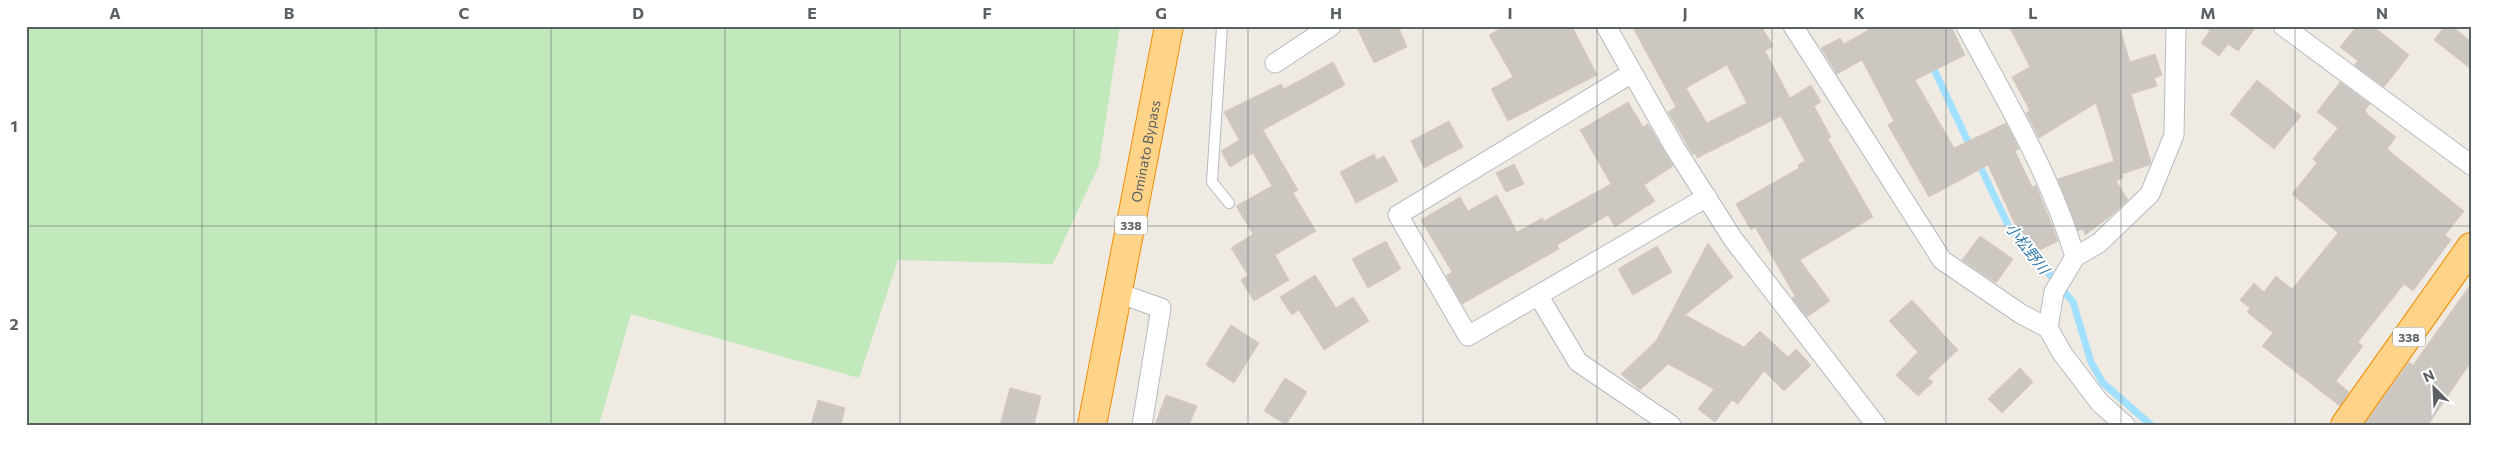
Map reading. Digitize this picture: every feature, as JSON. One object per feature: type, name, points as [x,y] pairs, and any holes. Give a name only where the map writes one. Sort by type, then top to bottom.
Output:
[{"type":"highway","name":"Ominato Bypass","points":[[1092,425],[1169,26]]},
{"type":"highway","name":"338","points":[[2345,425],[2471,247]]},
{"type":"street","points":[[1275,63],[1331,26]]},
{"type":"street","points":[[1606,26],[1632,73],[1733,239],[1876,425]]},
{"type":"street","points":[[1793,26],[1942,260],[2021,314],[2048,328],[2062,353],[2100,403],[2125,425]]},
{"type":"street","points":[[1966,26],[2031,149],[2065,222],[2075,257]]},
{"type":"street","points":[[2048,328],[2054,292],[2075,257],[2099,243],[2150,194],[2174,135],[2176,26]]},
{"type":"street","points":[[2283,26],[2471,165]]},
{"type":"street","points":[[1632,73],[1398,215],[1468,336],[1707,197]]},
{"type":"street","points":[[1118,293],[1161,308],[1142,425]]},
{"type":"street","points":[[1538,295],[1578,362],[1671,425]]},
{"type":"lane","points":[[1222,26],[1212,182],[1229,203]]},
{"type":"green space","points":[[26,26],[1120,26],[1099,165],[1053,264],[898,260],[859,378],[631,314],[599,425],[26,425]]},
{"type":"building","points":[[1356,26],[1398,26],[1407,47],[1374,63]]},
{"type":"building","points":[[1505,26],[1572,26],[1597,75],[1508,121],[1491,89],[1513,77],[1489,35]]},
{"type":"building","points":[[1632,26],[1761,26],[1773,46],[1765,51],[1790,98],[1811,85],[1821,102],[1814,106],[1831,137],[1828,139],[1873,217],[1800,260],[1830,301],[1807,317],[1792,298],[1795,296],[1755,227],[1751,230],[1736,204],[1799,168],[1798,165],[1805,161],[1781,116],[1697,158],[1695,153],[1693,155],[1668,112],[1676,107]],"holes":[[[1727,65],[1747,103],[1707,123],[1686,88]]]},
{"type":"building","points":[[1875,26],[1951,26],[1965,55],[1915,80],[1954,148],[2006,123],[2019,149],[2015,151],[2032,187],[2036,185],[2058,241],[2036,252],[2029,237],[2024,244],[1988,165],[1929,197],[1888,125],[1894,121],[1862,60],[1837,74],[1821,48],[1840,38],[1844,44]]},
{"type":"building","points":[[2009,26],[2119,26],[2130,62],[2155,54],[2162,75],[2154,78],[2157,86],[2131,94],[2151,162],[2149,165],[2122,174],[2123,178],[2116,181],[2128,200],[2085,235],[2083,229],[2078,231],[2058,179],[2114,161],[2096,103],[2039,138],[2026,113],[2030,111],[2012,77],[2030,67]]},
{"type":"building","points":[[2203,26],[2257,26],[2238,51],[2228,44],[2219,56],[2201,43],[2210,31]]},
{"type":"building","points":[[2357,26],[2373,26],[2409,55],[2384,87],[2354,65],[2358,61],[2340,47]]},
{"type":"building","points":[[2445,26],[2452,26],[2471,42],[2471,69],[2434,40]]},
{"type":"building","points":[[1333,62],[1345,85],[1263,130],[1298,190],[1293,193],[1316,231],[1275,255],[1289,280],[1254,301],[1241,280],[1248,275],[1231,248],[1253,234],[1236,206],[1272,186],[1253,153],[1230,167],[1221,151],[1239,140],[1224,112],[1281,84],[1284,89]]},
{"type":"building","points":[[2257,80],[2301,116],[2274,149],[2230,114]]},
{"type":"building","points":[[2340,82],[2370,104],[2365,110],[2368,115],[2396,137],[2387,149],[2464,211],[2445,235],[2451,240],[2413,291],[2404,284],[2358,342],[2363,346],[2336,381],[2349,392],[2340,406],[2262,346],[2273,333],[2247,312],[2250,308],[2240,300],[2254,283],[2264,292],[2276,276],[2292,289],[2338,233],[2292,194],[2317,163],[2313,159],[2338,128],[2317,112]]},
{"type":"building","points":[[1628,102],[1643,127],[1648,124],[1673,166],[1644,185],[1655,201],[1615,227],[1608,215],[1557,245],[1559,249],[1462,304],[1446,276],[1452,272],[1421,220],[1460,197],[1468,211],[1497,195],[1517,232],[1542,218],[1544,221],[1611,184],[1580,130]]},
{"type":"building","points":[[1449,121],[1463,147],[1424,168],[1411,141]]},
{"type":"building","points":[[1374,154],[1377,160],[1384,156],[1398,181],[1356,203],[1340,172]]},
{"type":"building","points":[[1514,164],[1524,184],[1506,192],[1496,173]]},
{"type":"building","points":[[1980,236],[2013,259],[1996,283],[1962,260]]},
{"type":"building","points":[[1386,241],[1401,269],[1368,288],[1352,259]]},
{"type":"building","points":[[1708,243],[1733,277],[1685,315],[1744,347],[1760,331],[1788,357],[1796,349],[1811,365],[1784,391],[1764,371],[1738,404],[1732,400],[1715,422],[1698,409],[1714,389],[1668,364],[1640,390],[1621,374],[1656,341]]},
{"type":"building","points":[[1657,246],[1672,272],[1633,295],[1618,269]]},
{"type":"building","points":[[1315,275],[1336,308],[1353,297],[1369,321],[1324,350],[1299,310],[1292,315],[1280,297]]},
{"type":"building","points":[[2471,284],[2471,362],[2428,425],[2364,425],[2409,362],[2413,365]]},
{"type":"building","points":[[1912,300],[1958,350],[1928,378],[1933,382],[1918,396],[1896,375],[1918,352],[1889,321]]},
{"type":"building","points":[[1231,325],[1259,343],[1234,383],[1206,365]]},
{"type":"building","points":[[2020,368],[2033,382],[2002,413],[1988,399]]},
{"type":"building","points":[[1285,378],[1307,392],[1286,425],[1264,411]]},
{"type":"building","points":[[1010,388],[1041,396],[1034,425],[1000,425]]},
{"type":"building","points":[[1166,395],[1197,406],[1189,425],[1155,425]]},
{"type":"building","points":[[818,400],[845,408],[841,425],[811,425]]},
{"type":"waterway","name":"小松野川","points":[[1931,63],[1971,148]]},
{"type":"waterway","name":"小松野川","points":[[1978,162],[2009,227],[2073,302],[2091,362],[2103,383],[2151,425]]}]
